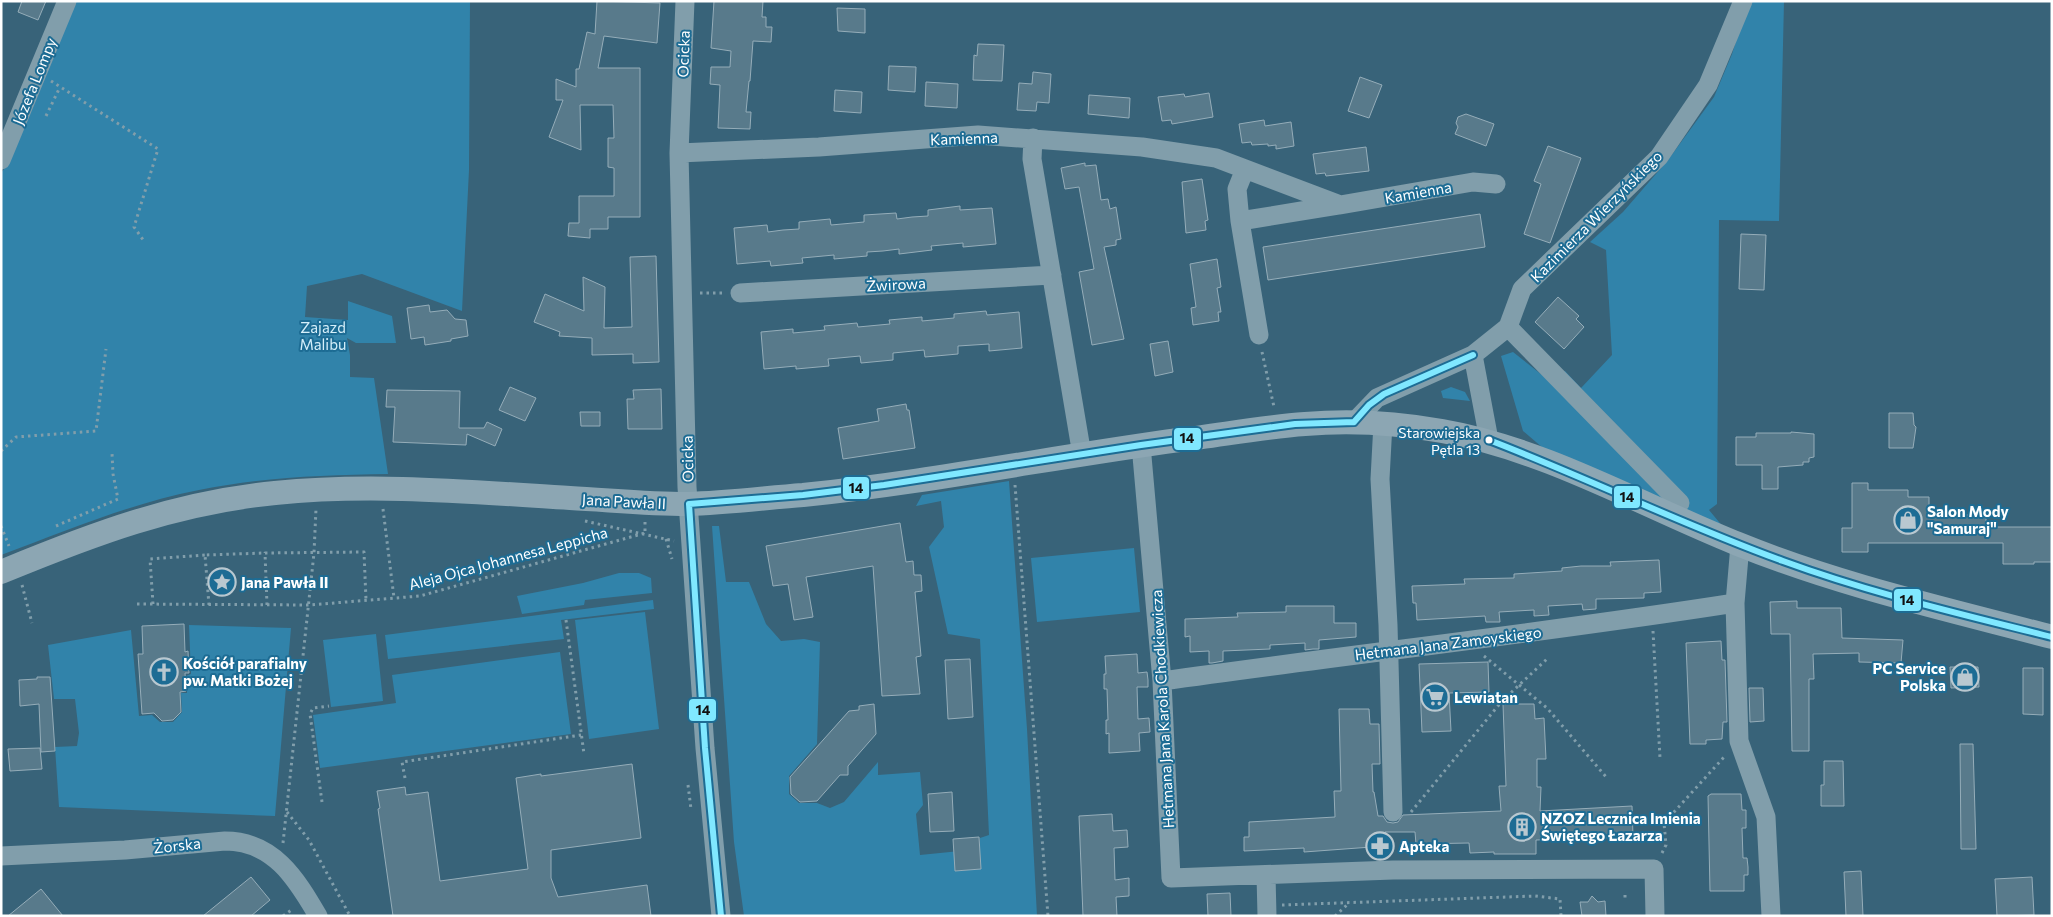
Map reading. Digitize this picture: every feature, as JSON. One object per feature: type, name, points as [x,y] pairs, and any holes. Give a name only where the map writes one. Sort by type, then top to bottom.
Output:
[{"type":"main road","name":"Jana Pawła II","points":[[12,569],[70,543],[130,522],[209,502],[278,493],[378,489],[689,504],[803,495],[884,485],[1141,445],[1312,423],[1354,422],[1383,423],[1439,430],[1489,440],[1589,479],[1740,545],[1825,576],[2052,637]]},
{"type":"street","name":"Józefa Lompy","points":[[1,160],[66,1]]},
{"type":"street","name":"Ocicka","points":[[685,1],[679,153],[689,504],[705,748],[721,916]]},
{"type":"street","name":"Kazimierza Wierzyńskiego","points":[[1354,422],[1369,405],[1384,394],[1473,355],[1508,326],[1522,289],[1659,157],[1708,86],[1743,1]]},
{"type":"street","name":"Kamienna","points":[[679,153],[819,147],[978,135],[1033,138],[1142,147],[1216,158],[1340,205]]},
{"type":"street","points":[[1033,138],[1032,159],[1082,455]]},
{"type":"street","points":[[1245,169],[1237,189],[1240,221],[1259,335]]},
{"type":"street","name":"Kamienna","points":[[1240,221],[1473,182],[1496,184]]},
{"type":"street","name":"Żwirowa","points":[[740,293],[1052,275]]},
{"type":"street","points":[[1508,326],[1680,503]]},
{"type":"street","points":[[1473,355],[1489,440]]},
{"type":"street","points":[[1383,423],[1380,478],[1393,812]]},
{"type":"street","name":"Hetmana Jana Karola Chodkiewicza","points":[[1141,445],[1162,681],[1171,878],[1393,870],[1654,869]]},
{"type":"street","points":[[1740,545],[1734,603],[1739,741],[1766,816],[1771,916]]},
{"type":"street","name":"Hetmana Jana Zamoyskiego","points":[[1162,681],[1388,650],[1467,642],[1734,603]]},
{"type":"street","name":"Żorska","points":[[1,856],[125,850],[225,840],[241,841],[257,847],[281,861],[308,898],[318,916]]},
{"type":"street","points":[[1654,869],[1655,916]]},
{"type":"street","points":[[1266,875],[1267,911]]},
{"type":"path","points":[[38,72],[158,149],[134,227],[144,241]]},
{"type":"path","points":[[46,116],[60,87]]},
{"type":"path","points":[[682,293],[740,293]]},
{"type":"path","points":[[1259,335],[1278,427]]},
{"type":"path","points":[[1,451],[16,437],[96,430],[106,349]]},
{"type":"path","points":[[52,528],[118,499],[113,474],[112,453]]},
{"type":"path","points":[[1012,465],[1016,492],[1048,916]]},
{"type":"path","points":[[374,508],[383,508],[394,598]]},
{"type":"path","points":[[281,861],[314,553],[316,509]]},
{"type":"path","points":[[307,510],[326,509]]},
{"type":"path","points":[[578,519],[645,533],[691,546]]},
{"type":"path","points":[[1,526],[9,546],[12,569],[32,623]]},
{"type":"path","name":"Aleja Ojca Johannesa Leppicha","points":[[137,604],[308,605],[420,596],[645,533]]},
{"type":"path","points":[[9,546],[18,542]]},
{"type":"path","points":[[154,604],[150,559],[205,554],[364,552],[366,600]]},
{"type":"path","points":[[265,553],[267,605]]},
{"type":"path","points":[[205,554],[209,605]]},
{"type":"path","points":[[1652,616],[1660,758]]},
{"type":"path","points":[[566,620],[584,754]]},
{"type":"path","points":[[1467,642],[1547,708],[1607,778]]},
{"type":"path","points":[[1393,812],[1412,812],[1502,700],[1546,659]]},
{"type":"path","points":[[322,802],[310,714],[313,708],[329,706]]},
{"type":"path","points":[[405,778],[402,762],[581,735]]},
{"type":"path","points":[[1654,869],[1666,845],[1664,824],[1739,741]]},
{"type":"path","points":[[287,811],[309,840],[350,916]]},
{"type":"path","points":[[1267,911],[1349,904],[1536,896],[1560,899],[1560,916]]},
{"type":"path","points":[[1335,916],[1349,904]]},
{"type":"green space","name":"Zajazd Malibu","points":[[74,1],[470,1],[469,170],[462,311],[362,274],[307,286],[305,317],[348,320],[348,301],[392,316],[396,343],[356,343],[347,338],[350,355],[350,377],[374,378],[388,474],[270,479],[199,490],[124,510],[1,555],[1,173],[7,165]]},
{"type":"green space","points":[[1749,1],[1784,1],[1779,221],[1719,220],[1717,504],[1709,510],[1724,528],[1543,448],[1523,431],[1501,356],[1513,352],[1551,382],[1565,371],[1581,388],[1612,355],[1606,250],[1590,242],[1623,212],[1668,160],[1714,97],[1732,54]]},
{"type":"green space","points":[[1451,387],[1465,392],[1470,401],[1443,398],[1441,391]]},
{"type":"green space","points":[[1009,481],[1027,729],[1037,916],[744,916],[734,842],[712,526],[719,526],[726,582],[749,582],[766,624],[781,641],[804,639],[820,642],[817,744],[789,776],[789,794],[799,803],[817,803],[830,808],[844,802],[878,762],[878,775],[920,772],[923,805],[916,814],[920,855],[980,849],[980,838],[989,835],[980,639],[948,634],[929,547],[944,527],[941,501],[916,506],[922,495]]},
{"type":"green space","points":[[1134,548],[1140,612],[1037,622],[1031,558]]},
{"type":"green space","points":[[619,573],[639,573],[651,578],[652,593],[585,600],[584,605],[522,614],[517,596],[583,583]]},
{"type":"green space","points":[[653,600],[654,609],[561,620],[564,639],[388,659],[385,635]]},
{"type":"green space","points":[[645,612],[659,729],[589,739],[575,620]]},
{"type":"green space","points":[[189,625],[291,628],[275,816],[59,807],[55,747],[77,746],[79,733],[75,699],[54,699],[48,645],[131,630],[139,716],[152,715],[160,722],[173,722],[182,712],[181,693],[187,693],[186,676],[191,674]]},
{"type":"green space","points":[[376,634],[383,701],[331,707],[323,640]]},
{"type":"green space","points":[[560,652],[571,734],[320,768],[313,715],[396,703],[392,675]]},
{"type":"building","points":[[22,1],[46,1],[38,20],[18,12]]},
{"type":"building","points":[[597,1],[660,3],[657,43],[604,36],[598,68],[640,68],[640,217],[608,217],[608,229],[590,229],[590,238],[568,236],[569,223],[579,223],[579,196],[614,196],[614,168],[608,167],[608,138],[614,138],[613,105],[580,105],[581,150],[549,137],[563,100],[556,100],[556,79],[576,87],[576,69],[579,69],[587,32],[595,34]]},
{"type":"building","points":[[714,1],[763,1],[762,17],[766,17],[766,27],[772,27],[771,42],[753,41],[746,112],[751,112],[750,129],[718,128],[720,85],[710,84],[711,67],[730,67],[731,51],[711,48]]},
{"type":"building","points":[[837,8],[865,9],[865,33],[838,31]]},
{"type":"building","points":[[978,44],[1004,45],[1002,81],[973,80],[974,55],[977,56]]},
{"type":"building","points":[[889,66],[916,67],[915,92],[888,90]]},
{"type":"building","points":[[1033,72],[1051,74],[1049,103],[1037,102],[1036,111],[1017,110],[1019,83],[1032,84]]},
{"type":"building","points":[[1360,77],[1382,85],[1369,118],[1348,111]]},
{"type":"building","points":[[926,82],[958,84],[957,108],[925,106]]},
{"type":"building","points":[[835,90],[862,92],[861,113],[834,111]]},
{"type":"building","points":[[1209,93],[1213,117],[1172,124],[1171,120],[1162,121],[1158,97],[1184,94],[1185,97]]},
{"type":"building","points":[[1089,95],[1130,98],[1129,118],[1088,114]]},
{"type":"building","points":[[1466,114],[1494,124],[1486,146],[1455,134],[1458,127],[1456,123],[1458,117]]},
{"type":"building","points":[[1264,120],[1265,126],[1291,122],[1294,146],[1276,149],[1276,145],[1252,145],[1251,142],[1242,143],[1239,124]]},
{"type":"building","points":[[1548,146],[1581,158],[1550,243],[1524,234],[1541,184],[1534,181]]},
{"type":"building","points":[[1366,147],[1369,171],[1326,176],[1325,173],[1316,174],[1313,154]]},
{"type":"building","points":[[1085,163],[1085,166],[1096,165],[1101,200],[1108,199],[1110,209],[1116,207],[1121,239],[1116,240],[1116,245],[1104,247],[1124,339],[1092,345],[1079,272],[1094,269],[1079,187],[1065,189],[1061,168]]},
{"type":"building","points":[[1202,179],[1208,220],[1205,221],[1206,230],[1186,233],[1182,182]]},
{"type":"building","points":[[960,206],[960,210],[992,208],[996,244],[963,247],[963,243],[931,246],[932,250],[899,254],[899,249],[867,252],[867,256],[834,259],[834,255],[802,258],[803,263],[771,266],[770,261],[737,264],[734,228],[767,225],[768,232],[799,229],[799,222],[830,219],[831,225],[864,222],[864,215],[896,213],[897,219],[928,216],[928,210]]},
{"type":"building","points":[[1480,214],[1485,247],[1268,280],[1263,247]]},
{"type":"building","points":[[1741,234],[1766,235],[1764,290],[1739,289]]},
{"type":"building","points":[[656,256],[659,362],[633,363],[633,354],[592,355],[592,338],[559,336],[560,332],[534,322],[545,294],[584,311],[583,277],[605,287],[604,328],[632,327],[630,257]]},
{"type":"building","points":[[1217,259],[1221,287],[1217,288],[1221,312],[1218,312],[1219,321],[1193,325],[1191,308],[1196,307],[1190,264]]},
{"type":"building","points":[[1558,297],[1579,316],[1576,319],[1584,327],[1564,349],[1535,322]]},
{"type":"building","points":[[429,305],[430,312],[447,310],[455,319],[466,320],[468,336],[425,345],[424,337],[411,339],[407,308]]},
{"type":"building","points":[[986,311],[987,315],[1019,312],[1022,348],[989,351],[989,344],[958,346],[958,354],[925,357],[924,350],[893,353],[893,360],[861,363],[860,356],[828,359],[829,366],[796,369],[796,366],[764,369],[761,332],[793,329],[793,333],[825,330],[824,326],[857,323],[858,327],[890,324],[889,320],[922,317],[922,321],[954,318],[954,314]]},
{"type":"building","points":[[1168,341],[1173,372],[1155,376],[1150,344]]},
{"type":"building","points":[[510,387],[536,398],[525,421],[499,410]]},
{"type":"building","points":[[661,389],[662,429],[628,429],[627,399],[634,399],[633,390]]},
{"type":"building","points":[[387,390],[460,391],[459,428],[484,428],[487,422],[502,429],[495,446],[467,434],[466,445],[393,442],[395,407],[386,407]]},
{"type":"building","points":[[906,404],[907,410],[909,410],[915,448],[843,459],[838,428],[879,421],[877,409]]},
{"type":"building","points":[[580,412],[600,412],[600,426],[581,426]]},
{"type":"building","points":[[1889,413],[1913,413],[1914,425],[1916,427],[1913,448],[1889,448]]},
{"type":"building","points":[[1791,432],[1814,434],[1814,457],[1809,458],[1809,462],[1803,462],[1803,465],[1778,467],[1778,489],[1762,489],[1762,465],[1736,465],[1736,437],[1756,437],[1756,433]]},
{"type":"building","points":[[1852,483],[1868,483],[1868,490],[1908,490],[1908,497],[1929,497],[1929,515],[1986,515],[1986,527],[2052,527],[2052,562],[2003,564],[2003,543],[1868,543],[1868,552],[1842,552],[1842,528],[1852,528]]},
{"type":"building","points":[[900,523],[906,562],[913,561],[914,575],[921,575],[922,591],[915,592],[921,656],[916,657],[920,694],[882,696],[873,566],[806,577],[813,617],[794,620],[788,584],[773,586],[766,546]]},
{"type":"building","points":[[1659,560],[1661,592],[1644,593],[1644,598],[1596,599],[1596,609],[1583,610],[1582,604],[1548,606],[1549,615],[1534,616],[1534,610],[1499,612],[1500,622],[1486,622],[1485,616],[1417,620],[1416,603],[1413,603],[1412,586],[1465,584],[1464,579],[1514,578],[1514,574],[1562,571],[1562,568],[1611,566],[1610,562]]},
{"type":"building","points":[[1797,601],[1797,608],[1841,608],[1842,638],[1903,640],[1901,663],[1859,662],[1859,653],[1813,654],[1814,679],[1809,679],[1809,751],[1792,751],[1790,634],[1771,634],[1770,602]]},
{"type":"building","points":[[1286,606],[1334,606],[1334,623],[1356,623],[1356,637],[1319,640],[1319,649],[1305,650],[1305,643],[1270,645],[1270,649],[1223,651],[1223,661],[1212,663],[1209,663],[1209,651],[1190,652],[1190,636],[1185,637],[1185,619],[1238,617],[1237,613],[1286,612]]},
{"type":"building","name":"Kościół parafialny pw. Matki Bożej","points":[[184,624],[185,652],[188,651],[189,673],[185,673],[186,691],[180,692],[181,712],[173,720],[162,721],[154,713],[142,714],[138,654],[143,654],[142,626]]},
{"type":"building","points":[[1721,641],[1722,660],[1725,660],[1727,722],[1723,722],[1722,739],[1706,740],[1706,744],[1690,744],[1686,643]]},
{"type":"building","points":[[1137,654],[1138,673],[1147,672],[1148,680],[1148,687],[1137,687],[1138,719],[1149,718],[1150,732],[1139,733],[1140,751],[1109,753],[1109,733],[1106,734],[1106,720],[1108,720],[1107,689],[1104,689],[1104,674],[1106,674],[1105,656]]},
{"type":"building","points":[[970,659],[973,717],[948,719],[945,660]]},
{"type":"building","name":"Lewiatan","points":[[1488,662],[1489,692],[1449,693],[1451,731],[1422,732],[1419,664]]},
{"type":"building","name":"PC Service Polska","points":[[1950,667],[1978,667],[1979,687],[1951,688]]},
{"type":"building","points":[[2023,668],[2043,668],[2043,715],[2023,714]]},
{"type":"building","points":[[37,677],[50,677],[55,751],[41,752],[39,704],[20,706],[19,680],[37,679]]},
{"type":"building","points":[[1749,688],[1763,688],[1764,721],[1750,722]]},
{"type":"building","points":[[874,704],[876,734],[848,766],[848,775],[840,775],[817,801],[800,802],[791,794],[790,777],[849,711],[859,710],[859,706]]},
{"type":"building","points":[[1503,704],[1534,704],[1535,719],[1544,718],[1546,759],[1537,759],[1537,787],[1541,787],[1540,811],[1632,806],[1633,837],[1536,840],[1536,854],[1494,854],[1494,852],[1470,853],[1469,843],[1416,844],[1415,832],[1385,832],[1385,846],[1304,852],[1304,848],[1244,851],[1244,837],[1249,837],[1249,822],[1335,817],[1334,791],[1341,791],[1339,709],[1369,709],[1370,724],[1379,724],[1380,764],[1372,764],[1373,792],[1378,816],[1383,816],[1387,822],[1398,822],[1403,815],[1501,811],[1499,786],[1506,786]]},
{"type":"building","points":[[1960,744],[1973,744],[1976,849],[1961,849]]},
{"type":"building","points":[[40,748],[42,769],[10,771],[8,749]]},
{"type":"building","points":[[1824,761],[1843,761],[1844,806],[1821,806],[1821,785],[1824,785]]},
{"type":"building","points":[[632,764],[641,838],[551,850],[551,878],[558,897],[647,885],[651,916],[393,916],[377,791],[405,787],[406,795],[428,792],[440,881],[528,869],[516,778]]},
{"type":"building","points":[[952,792],[954,831],[930,832],[928,794]]},
{"type":"building","points":[[1711,794],[1741,794],[1742,810],[1746,810],[1746,828],[1742,828],[1743,858],[1747,858],[1748,867],[1748,875],[1744,875],[1744,891],[1710,891],[1708,796]]},
{"type":"building","points":[[1112,814],[1113,831],[1127,830],[1128,847],[1114,848],[1115,880],[1129,878],[1129,896],[1116,897],[1117,916],[1083,916],[1079,816]]},
{"type":"building","points":[[979,837],[981,869],[955,871],[953,839]]},
{"type":"building","points":[[1861,871],[1863,916],[1846,916],[1844,872]]},
{"type":"building","points":[[251,877],[270,900],[251,916],[203,916]]},
{"type":"building","points":[[2032,877],[2034,915],[1997,916],[1995,879]]},
{"type":"building","points":[[41,889],[63,916],[8,916]]},
{"type":"building","points":[[1230,893],[1231,916],[1208,916],[1207,894]]},
{"type":"building","points":[[1592,896],[1598,902],[1605,901],[1606,916],[1582,916],[1580,902],[1588,902]]},
{"type":"transit line","name":"14","points":[[1354,422],[1369,405],[1384,394],[1473,355]]},
{"type":"transit line","name":"14","points":[[689,504],[803,495],[884,485],[1141,445],[1295,424],[1354,422]]},
{"type":"transit line","name":"14","points":[[1489,440],[1709,532],[1816,573],[1916,602],[2052,637]]},
{"type":"transit line","name":"14","points":[[689,504],[705,748],[721,916]]},
{"type":"place","name":"Starowiejska Pętla 13","points":[[1489,440]]},
{"type":"place","name":"Salon Mody \"Samuraj\"","points":[[1908,520]]},
{"type":"place","name":"Jana Pawła II","points":[[222,582]]},
{"type":"place","name":"Kościół parafialny pw. Matki Bożej","points":[[164,672]]},
{"type":"place","name":"PC Service Polska","points":[[1965,677]]},
{"type":"place","name":"Lewiatan","points":[[1435,697]]},
{"type":"place","name":"NZOZ Lecznica Imienia Świętego Łazarza","points":[[1522,827]]},
{"type":"place","name":"Apteka","points":[[1380,846]]}]
